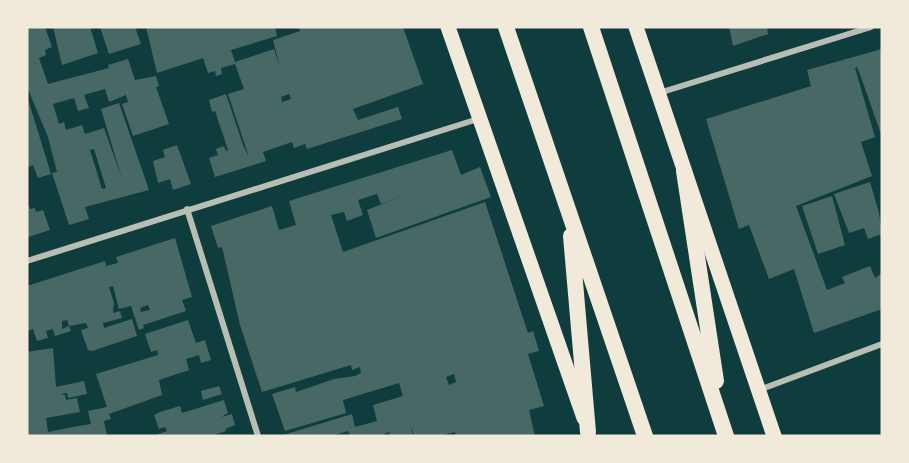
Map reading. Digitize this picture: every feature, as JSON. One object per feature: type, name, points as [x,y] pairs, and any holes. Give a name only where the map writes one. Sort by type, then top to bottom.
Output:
[{"type":"highway","points":[[506,27],[645,436]]},
{"type":"highway","points":[[591,27],[725,433]]},
{"type":"highway","points":[[684,171],[725,433]]},
{"type":"highway","points":[[568,208],[589,434]]},
{"type":"main road","points":[[448,27],[589,434]]},
{"type":"main road","points":[[636,27],[774,436]]},
{"type":"street","points":[[658,93],[871,27]]},
{"type":"street","points":[[27,261],[479,119]]},
{"type":"street","points":[[187,209],[258,436]]},
{"type":"street","points":[[758,390],[882,344]]},
{"type":"building","points":[[27,27],[45,27],[52,47],[45,50],[46,55],[39,58],[48,84],[109,68],[108,65],[128,59],[135,80],[156,76],[159,86],[156,87],[169,124],[133,136],[122,104],[128,102],[126,95],[109,102],[105,89],[84,95],[89,108],[78,111],[74,98],[53,104],[59,124],[64,122],[66,130],[82,125],[85,134],[104,128],[122,179],[101,109],[119,103],[149,190],[85,207],[89,219],[69,225],[52,173],[57,172],[48,137],[27,87]],"holes":[[[94,149],[106,188],[102,189],[90,150]]]},
{"type":"building","points":[[53,27],[90,27],[98,53],[62,65]]},
{"type":"building","points":[[100,27],[135,27],[141,44],[109,54]]},
{"type":"building","points":[[146,27],[275,27],[277,36],[231,50],[235,62],[274,49],[280,67],[273,40],[300,31],[299,27],[403,27],[423,84],[353,109],[358,120],[398,107],[402,119],[307,149],[305,144],[294,148],[292,142],[263,152],[266,161],[215,177],[209,158],[218,155],[216,149],[224,146],[226,151],[228,150],[209,100],[226,94],[249,157],[228,94],[244,89],[235,64],[221,68],[222,74],[216,76],[215,71],[208,73],[203,58],[157,73]],"holes":[[[289,94],[291,99],[282,102],[281,97]]]},
{"type":"building","points":[[729,27],[767,27],[768,34],[733,46]]},
{"type":"building","points":[[882,49],[882,137],[857,67],[855,68],[875,137],[861,142],[872,176],[796,206],[827,290],[845,283],[842,277],[870,266],[875,278],[882,273],[882,309],[814,333],[794,269],[769,279],[749,225],[739,229],[706,119],[811,86],[807,70]]},
{"type":"building","points":[[27,96],[51,174],[38,178],[33,165],[27,167]]},
{"type":"building","points":[[177,145],[191,184],[173,190],[170,179],[158,183],[153,161],[165,157],[163,150]]},
{"type":"building","points":[[452,150],[461,175],[480,167],[491,197],[376,238],[367,210],[405,195],[381,204],[377,194],[358,200],[363,215],[347,221],[344,212],[331,215],[343,252],[485,202],[528,333],[533,331],[539,351],[528,354],[544,406],[529,410],[535,436],[456,436],[455,432],[439,436],[414,436],[410,423],[413,436],[390,436],[389,432],[379,436],[350,436],[348,431],[331,436],[280,436],[352,414],[355,427],[377,421],[373,405],[403,396],[399,383],[343,400],[346,413],[285,431],[272,394],[295,387],[296,392],[334,379],[355,376],[361,373],[360,367],[352,370],[351,365],[262,392],[240,325],[222,247],[218,248],[211,226],[272,206],[279,230],[296,225],[289,201]],"holes":[[[454,374],[456,382],[449,385],[446,377]]]},
{"type":"building","points":[[870,182],[882,234],[868,239],[864,228],[849,233],[834,194]]},
{"type":"building","points":[[832,196],[845,245],[818,254],[802,206]]},
{"type":"building","points":[[29,206],[30,209],[35,208],[36,212],[43,210],[50,230],[28,237],[27,207]]},
{"type":"building","points":[[175,238],[192,297],[182,300],[186,311],[143,325],[144,328],[139,330],[131,306],[119,309],[113,286],[109,287],[114,303],[113,310],[114,313],[120,311],[122,318],[103,323],[104,328],[132,319],[137,336],[92,351],[88,350],[81,330],[88,328],[86,323],[69,326],[71,331],[55,336],[53,329],[46,331],[48,338],[37,341],[33,329],[27,331],[27,286],[105,261],[106,266],[118,263],[116,257]],"holes":[[[148,305],[150,310],[141,312],[140,308]],[[67,320],[69,326],[62,329],[62,321]]]},
{"type":"building","points":[[188,320],[196,343],[205,340],[211,360],[201,363],[199,355],[186,359],[189,370],[159,380],[162,395],[109,414],[111,419],[104,421],[107,436],[27,436],[27,352],[53,348],[56,387],[84,381],[87,394],[68,398],[67,393],[61,394],[65,395],[66,400],[77,398],[80,412],[46,418],[48,432],[91,424],[88,411],[107,407],[96,374],[158,355],[157,350],[151,352],[145,334]]},
{"type":"building","points":[[219,386],[222,394],[203,400],[201,391]]},
{"type":"building","points":[[224,400],[228,413],[221,417],[232,414],[235,425],[225,429],[226,431],[211,436],[153,436],[167,431],[165,427],[159,429],[154,415],[180,406],[182,413]]}]
